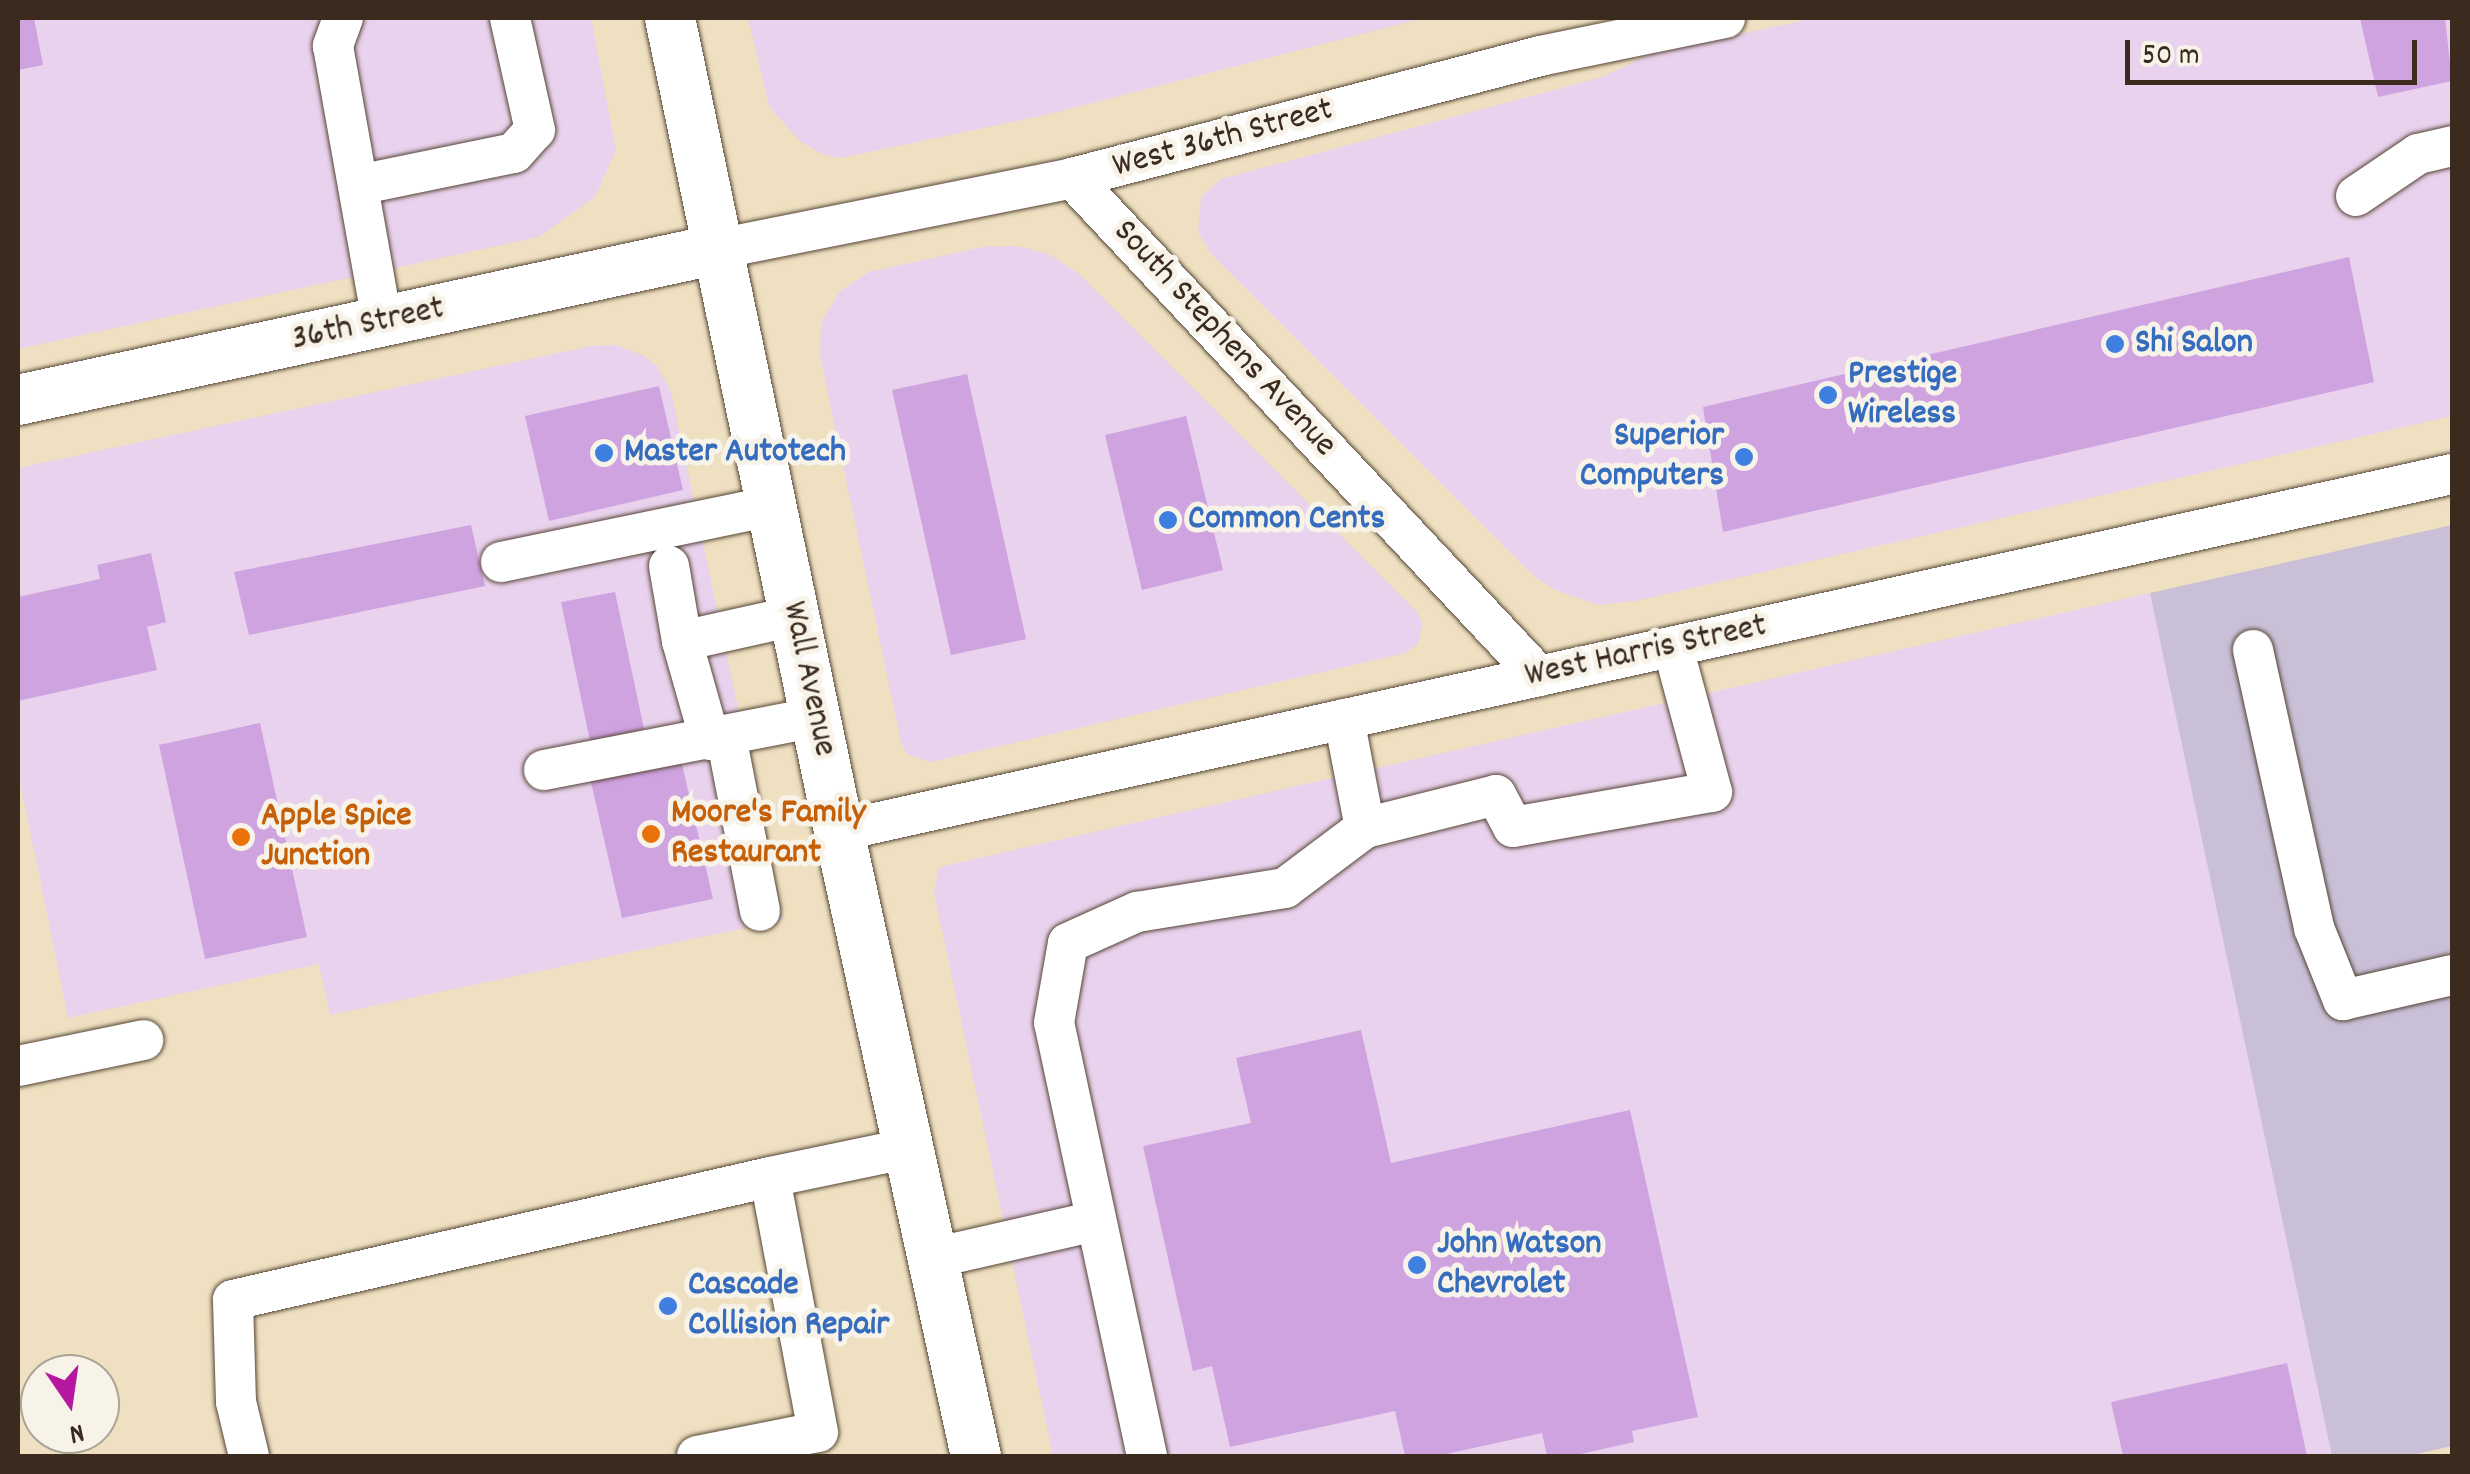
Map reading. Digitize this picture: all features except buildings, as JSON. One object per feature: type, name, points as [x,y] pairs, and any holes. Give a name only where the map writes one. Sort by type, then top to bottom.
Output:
[{"type":"main road","name":"Wall Avenue","points":[[670,18],[839,831],[976,1456]]},
{"type":"main road","name":"36th Street","points":[[18,400],[718,250]]},
{"type":"street","points":[[343,18],[333,46],[382,322]]},
{"type":"street","points":[[358,185],[514,153],[536,130],[510,18]]},
{"type":"street","name":"West 36th Street","points":[[718,250],[1072,178],[1540,56],[1725,18]]},
{"type":"street","points":[[2356,196],[2418,154],[2452,146]]},
{"type":"street","name":"South Stephens Avenue","points":[[1072,178],[1540,676]]},
{"type":"street","name":"West Harris Street","points":[[839,831],[2452,474]]},
{"type":"street","points":[[501,562],[772,506]]},
{"type":"street","points":[[669,566],[682,641],[718,738],[760,911]]},
{"type":"street","points":[[682,641],[794,616]]},
{"type":"street","points":[[1147,1456],[1054,1024],[1068,942],[1137,912],[1285,888],[1365,828],[1496,795],[1513,827],[1712,792],[1672,646]]},
{"type":"street","points":[[2253,650],[2314,928],[2343,1000],[2452,975]]},
{"type":"street","points":[[544,770],[816,716]]},
{"type":"street","points":[[1344,719],[1365,828]]},
{"type":"street","points":[[18,1066],[143,1040]]},
{"type":"street","points":[[248,1456],[236,1402],[233,1300],[910,1148]]},
{"type":"street","points":[[698,1456],[818,1432],[770,1178]]},
{"type":"street","points":[[934,1258],[1096,1221]]},
{"type":"shaded area","points":[[18,18],[591,18],[616,150],[595,197],[539,237],[18,349]]},
{"type":"shaded area","points":[[748,18],[1424,18],[1041,116],[841,158],[824,155],[800,141],[769,107]]},
{"type":"shaded area","points":[[1816,18],[2452,18],[2452,416],[1636,601],[1599,605],[1555,590],[1535,577],[1211,254],[1198,231],[1201,197],[1221,179],[1602,77],[1655,52]]},
{"type":"shaded area","points":[[1016,246],[1049,254],[1079,274],[1417,612],[1423,624],[1418,644],[1405,653],[931,762],[907,754],[901,742],[820,356],[821,323],[839,292],[869,272],[983,247]]},
{"type":"shaded area","points":[[615,345],[643,355],[657,366],[671,392],[783,920],[330,1015],[319,964],[68,1018],[18,771],[18,468],[591,346]]},
{"type":"shaded area","points":[[2452,525],[2452,1446],[2407,1456],[2332,1456],[2150,593]]},
{"type":"shaded area","points":[[2150,593],[2332,1456],[1053,1456],[934,892],[939,867]]},
{"type":"place","name":"Shi Salon","points":[[2115,344]]},
{"type":"place","name":"Prestige Wireless","points":[[1828,395]]},
{"type":"place","name":"Master Autotech","points":[[604,453]]},
{"type":"place","name":"Superior Computers","points":[[1744,457]]},
{"type":"place","name":"Common Cents","points":[[1168,520]]},
{"type":"place","name":"Moore's Family Restaurant","points":[[651,834]]},
{"type":"place","name":"Apple Spice Junction","points":[[241,837]]},
{"type":"place","name":"John Watson Chevrolet","points":[[1417,1265]]},
{"type":"place","name":"Cascade Collision Repair","points":[[668,1306]]}]
